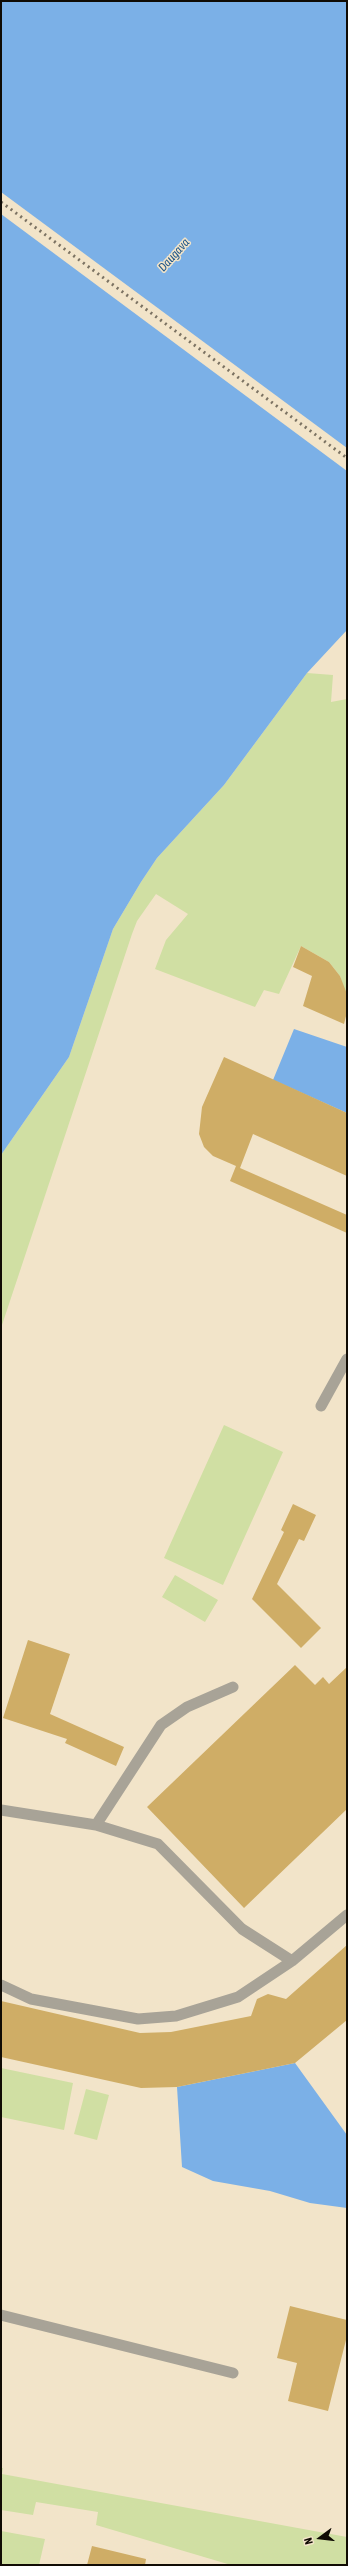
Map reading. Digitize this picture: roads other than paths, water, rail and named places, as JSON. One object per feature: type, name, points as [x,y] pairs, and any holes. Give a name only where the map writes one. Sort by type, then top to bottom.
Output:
[{"type":"lane","points":[[321,1406],[347,1359]]},
{"type":"lane","points":[[96,1825],[161,1725],[187,1707],[233,1687]]},
{"type":"lane","points":[[1,1810],[96,1825],[158,1844],[242,1929],[292,1961]]},
{"type":"lane","points":[[1,1985],[31,1998],[138,2019],[176,2016],[238,1997],[292,1961],[347,1915]]},
{"type":"lane","points":[[1,2315],[233,2373]]},
{"type":"water","name":"Daugava","points":[[1,1],[347,1],[347,630],[307,673],[224,785],[157,858],[141,882],[113,929],[69,1057],[1,1155]]},
{"type":"water","points":[[294,1029],[347,1047],[347,1113],[273,1080]]},
{"type":"water","points":[[295,2063],[347,2135],[347,2208],[310,2203],[270,2191],[213,2181],[182,2167],[177,2087]]},
{"type":"railway","points":[[1,202],[347,458]]}]
